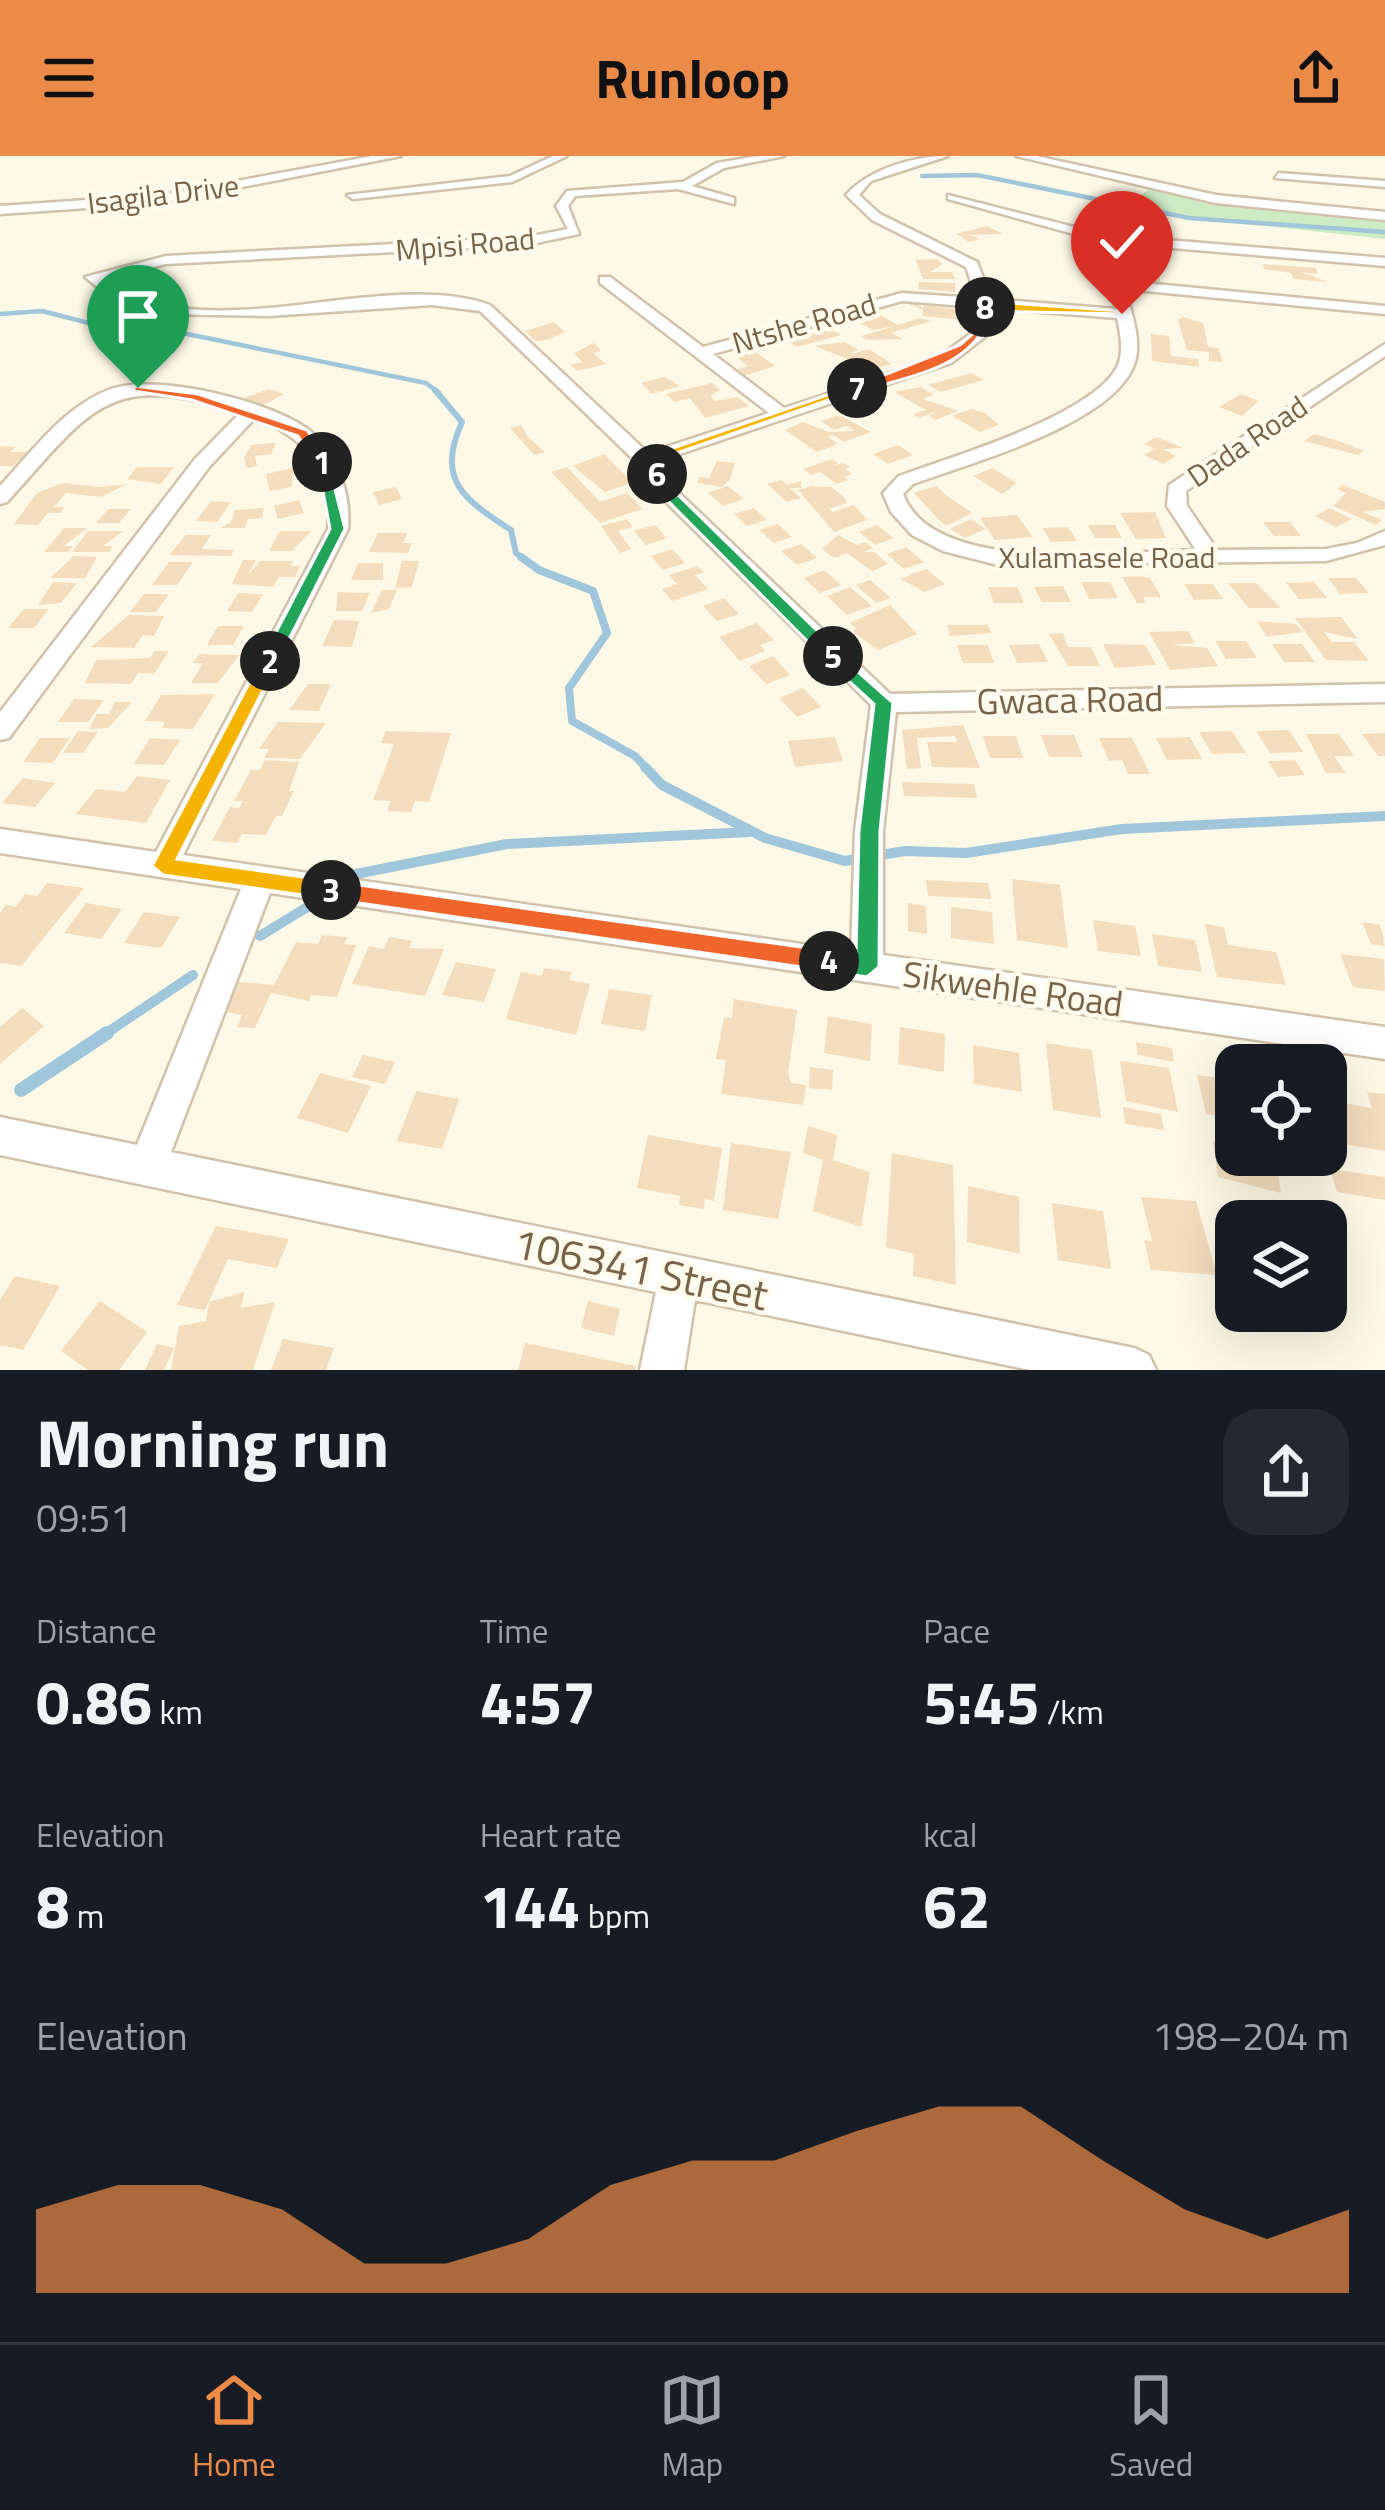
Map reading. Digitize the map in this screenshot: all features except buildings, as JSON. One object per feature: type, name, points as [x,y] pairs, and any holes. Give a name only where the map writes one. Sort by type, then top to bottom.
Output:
[{"type":"street","name":"Isagila Drive","points":[[0,210],[160,199],[395,156]]},
{"type":"street","points":[[544,179],[562,156]]},
{"type":"street","name":"Mpisi Road","points":[[645,460],[485,308],[471,303],[184,314],[121,298],[92,280],[95,274],[166,260],[526,241],[575,231],[562,203],[571,193],[680,186],[721,165],[779,156]]},
{"type":"street","points":[[882,156],[911,166]]},
{"type":"street","points":[[867,967],[869,831],[884,703],[795,622],[667,492],[645,460],[945,360],[981,333],[986,303],[972,265],[876,217],[852,195],[867,179],[944,156]]},
{"type":"street","points":[[1022,156],[1216,199],[1385,217]]},
{"type":"street","points":[[1375,170],[1384,184]]},
{"type":"street","points":[[609,189],[628,174]]},
{"type":"street","points":[[1279,176],[1384,184]]},
{"type":"street","points":[[352,195],[544,179],[571,193]]},
{"type":"street","points":[[680,186],[730,201]]},
{"type":"street","points":[[952,197],[1105,238],[1385,262]]},
{"type":"street","name":"Xulamasele Road","points":[[1105,238],[1122,314],[1127,365],[1112,386],[1078,410],[906,480],[893,493],[895,503],[931,537],[972,555],[1326,555],[1364,548],[1385,537]]},
{"type":"street","points":[[604,280],[780,413]]},
{"type":"street","points":[[1114,284],[1383,314]]},
{"type":"street","name":"Ntshe Road","points":[[702,352],[880,300],[1122,314]]},
{"type":"street","name":"Dada Road","points":[[1212,558],[1177,506],[1176,489],[1385,349]]},
{"type":"street","points":[[0,498],[80,416],[123,391],[163,388],[250,413],[310,439],[329,479],[340,520],[163,866]]},
{"type":"street","points":[[0,731],[202,463],[250,413]]},
{"type":"street","name":"Gwaca Road","points":[[884,703],[1385,693]]},
{"type":"street","name":"Sikwehle Road","points":[[0,841],[1385,1043]]},
{"type":"street","points":[[146,1167],[260,880]]},
{"type":"street","name":"106341 Street","points":[[0,1136],[1134,1370]]},
{"type":"street","points":[[662,1370],[679,1276]]},
{"type":"green space","points":[[1160,183],[1244,199],[1385,212],[1385,239],[1116,210]]},
{"type":"waterway","points":[[922,176],[977,175],[1189,218],[1385,232]]},
{"type":"waterway","points":[[0,314],[42,311],[89,323],[158,328],[426,383],[439,393]]},
{"type":"waterway","points":[[435,390],[462,422],[452,459],[459,486],[479,508],[511,530],[516,553],[523,558]]},
{"type":"waterway","points":[[523,558],[539,570],[593,591],[607,633],[569,688],[572,721],[635,756],[648,770]]},
{"type":"waterway","points":[[645,767],[662,785],[765,838],[845,861],[905,851],[966,853],[1122,829],[1385,816]]},
{"type":"waterway","points":[[356,874],[507,844],[750,832]]},
{"type":"waterway","points":[[260,936],[309,906]]},
{"type":"waterway","points":[[102,1036],[193,975]]},
{"type":"waterway","points":[[21,1090],[107,1033]]},
{"type":"route","points":[[138,388],[194,396],[302,433],[314,444],[340,520],[163,866],[867,967],[869,831],[884,703],[795,622],[667,492],[645,460],[945,360],[981,333],[986,303],[1122,314]]}]
